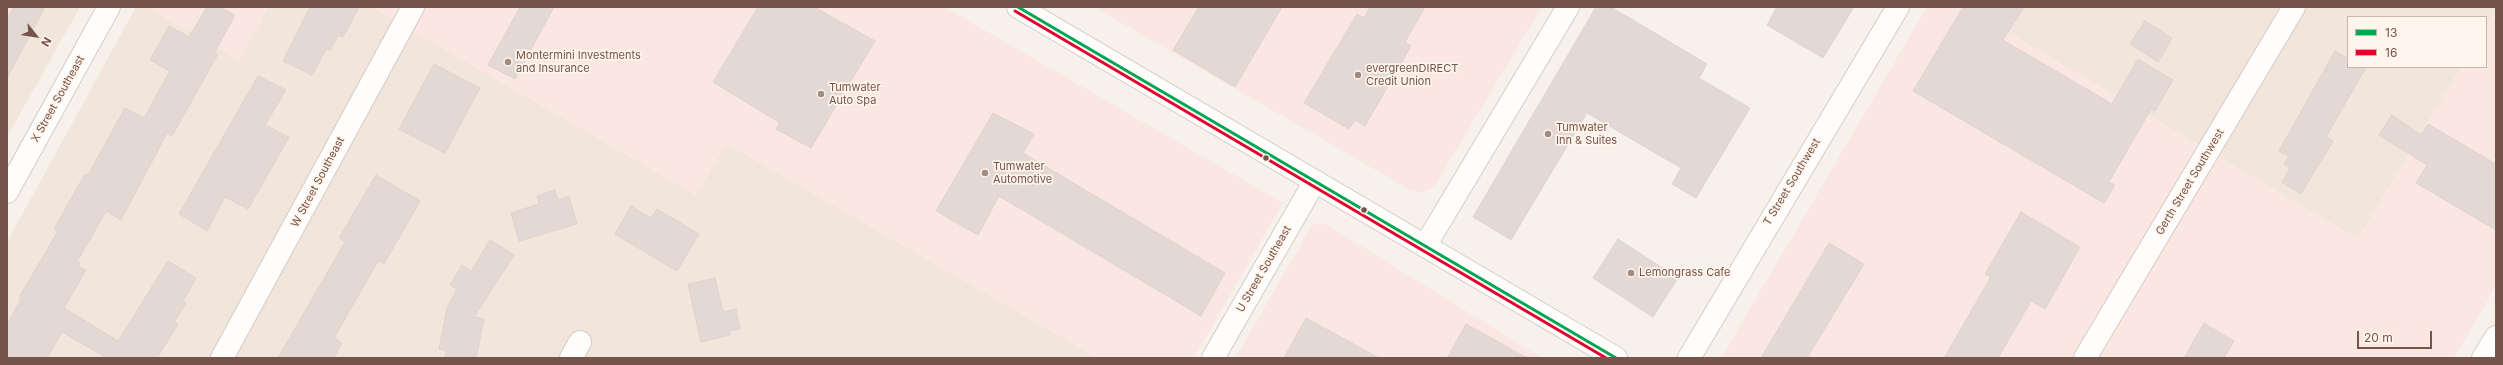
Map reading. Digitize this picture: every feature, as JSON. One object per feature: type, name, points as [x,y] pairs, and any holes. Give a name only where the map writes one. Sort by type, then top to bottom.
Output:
[{"type":"street","name":"X Street Southeast","points":[[7,192],[109,7]]},
{"type":"street","name":"W Street Southeast","points":[[222,358],[413,7]]},
{"type":"street","points":[[1018,7],[1616,358]]},
{"type":"street","points":[[1425,246],[1568,7]]},
{"type":"street","name":"T Street Southwest","points":[[1689,358],[1898,7]]},
{"type":"street","name":"Gerth Street Southwest","points":[[2085,358],[2294,7]]},
{"type":"street","name":"U Street Southeast","points":[[1213,358],[1315,181]]},
{"type":"street","points":[[2484,358],[2496,336]]},
{"type":"shaded area","points":[[7,7],[80,7],[7,137]]},
{"type":"shaded area","points":[[136,7],[147,7],[239,60],[268,7],[372,7],[696,195],[726,143],[1098,358],[7,358],[7,242]]},
{"type":"shaded area","points":[[147,7],[268,7],[240,60]]},
{"type":"shaded area","points":[[372,7],[945,7],[1283,203],[1194,358],[1098,358],[726,143],[696,195]]},
{"type":"shaded area","points":[[1094,7],[1542,7],[1434,187],[1421,193],[1410,190]]},
{"type":"shaded area","points":[[1927,7],[1965,7],[2358,239],[2460,68],[2487,68],[2487,24],[2496,9],[2496,286],[2454,358],[1721,358]]},
{"type":"shaded area","points":[[1965,7],[2496,7],[2487,24],[2487,16],[2347,16],[2347,68],[2460,68],[2358,239]]},
{"type":"shaded area","points":[[1324,223],[1542,358],[1235,358],[1312,225]]},
{"type":"building","points":[[14,7],[45,7],[7,78],[7,19]]},
{"type":"building","points":[[207,7],[220,7],[235,15],[215,52],[218,54],[172,136],[167,133],[121,220],[106,211],[77,262],[80,263],[78,266],[86,270],[64,308],[118,341],[168,261],[196,278],[183,301],[186,303],[174,323],[178,324],[157,358],[107,358],[62,332],[47,358],[7,358],[7,325],[20,301],[20,296],[58,231],[54,229],[85,174],[88,175],[125,108],[144,118],[170,71],[150,60],[169,26],[189,37]]},
{"type":"building","points":[[310,7],[359,7],[343,37],[338,35],[330,51],[326,49],[312,75],[283,61]]},
{"type":"building","points":[[520,7],[554,7],[515,79],[488,65]]},
{"type":"building","points":[[758,7],[814,7],[875,41],[811,148],[776,129],[780,123],[713,82]]},
{"type":"building","points":[[1199,7],[1282,7],[1235,87],[1173,50]]},
{"type":"building","name":"evergreenDIRECT Credit Union","points":[[1370,7],[1425,7],[1405,42],[1411,46],[1365,126],[1355,120],[1349,129],[1304,103],[1357,14],[1364,18]]},
{"type":"building","points":[[1596,7],[1611,7],[1707,64],[1699,78],[1750,108],[1696,198],[1672,184],[1681,168],[1587,113],[1511,240],[1473,217]]},
{"type":"building","points":[[1777,7],[1854,7],[1823,58],[1767,25]]},
{"type":"building","points":[[1963,7],[2024,7],[2003,40],[2112,104],[2138,59],[2173,80],[2155,111],[2151,109],[2109,182],[2115,185],[2104,203],[1913,91]]},
{"type":"building","points":[[2145,21],[2172,38],[2158,62],[2130,44]]},
{"type":"building","points":[[2335,51],[2347,58],[2347,68],[2365,68],[2326,137],[2333,141],[2301,194],[2282,182],[2290,168],[2284,164],[2289,156],[2279,151]]},
{"type":"building","points":[[434,64],[480,88],[445,153],[399,129]]},
{"type":"building","points":[[258,76],[286,90],[265,125],[289,137],[248,209],[225,197],[207,231],[179,214]]},
{"type":"building","points":[[993,113],[1034,134],[1023,153],[1225,273],[1201,316],[999,196],[978,235],[936,211]]},
{"type":"building","points":[[2392,115],[2421,135],[2428,124],[2496,164],[2496,230],[2416,183],[2427,165],[2379,135]]},
{"type":"building","points":[[376,175],[420,201],[384,264],[378,261],[334,338],[342,343],[334,358],[278,358],[345,242],[339,238]]},
{"type":"building","points":[[555,190],[558,200],[569,196],[577,224],[519,241],[511,213],[539,204],[537,196]]},
{"type":"building","points":[[631,206],[651,218],[657,209],[699,234],[677,271],[615,234]]},
{"type":"building","points":[[2021,212],[2080,247],[2045,309],[2031,301],[1998,358],[1944,358],[1991,277],[1985,274]]},
{"type":"building","points":[[1618,239],[1678,278],[1653,317],[1593,278]]},
{"type":"building","points":[[490,240],[514,255],[474,317],[484,319],[476,358],[445,358],[446,351],[439,349],[447,308],[457,289],[450,285],[462,265],[471,271]]},
{"type":"building","points":[[1829,243],[1864,264],[1807,358],[1761,358]]},
{"type":"building","points":[[715,278],[723,312],[736,309],[740,329],[729,331],[730,335],[701,342],[688,284]]},
{"type":"building","points":[[1306,318],[1379,358],[1284,358]]},
{"type":"building","points":[[2204,323],[2234,341],[2224,358],[2184,358]]},
{"type":"building","points":[[1466,324],[1527,358],[1447,358]]},
{"type":"transit line","name":"13","points":[[1018,7],[1616,358]]},
{"type":"transit line","name":"16","points":[[1015,11],[1606,358]]},
{"type":"place","name":"Montermini Investments and Insurance","points":[[508,62]]},
{"type":"place","name":"evergreenDIRECT Credit Union","points":[[1358,75]]},
{"type":"place","name":"Tumwater Auto Spa","points":[[821,94]]},
{"type":"place","name":"Tumwater Inn & Suites","points":[[1548,134]]},
{"type":"place","name":"Tumwater Automotive","points":[[985,173]]},
{"type":"place","name":"Lemongrass Cafe","points":[[1631,273]]}]
